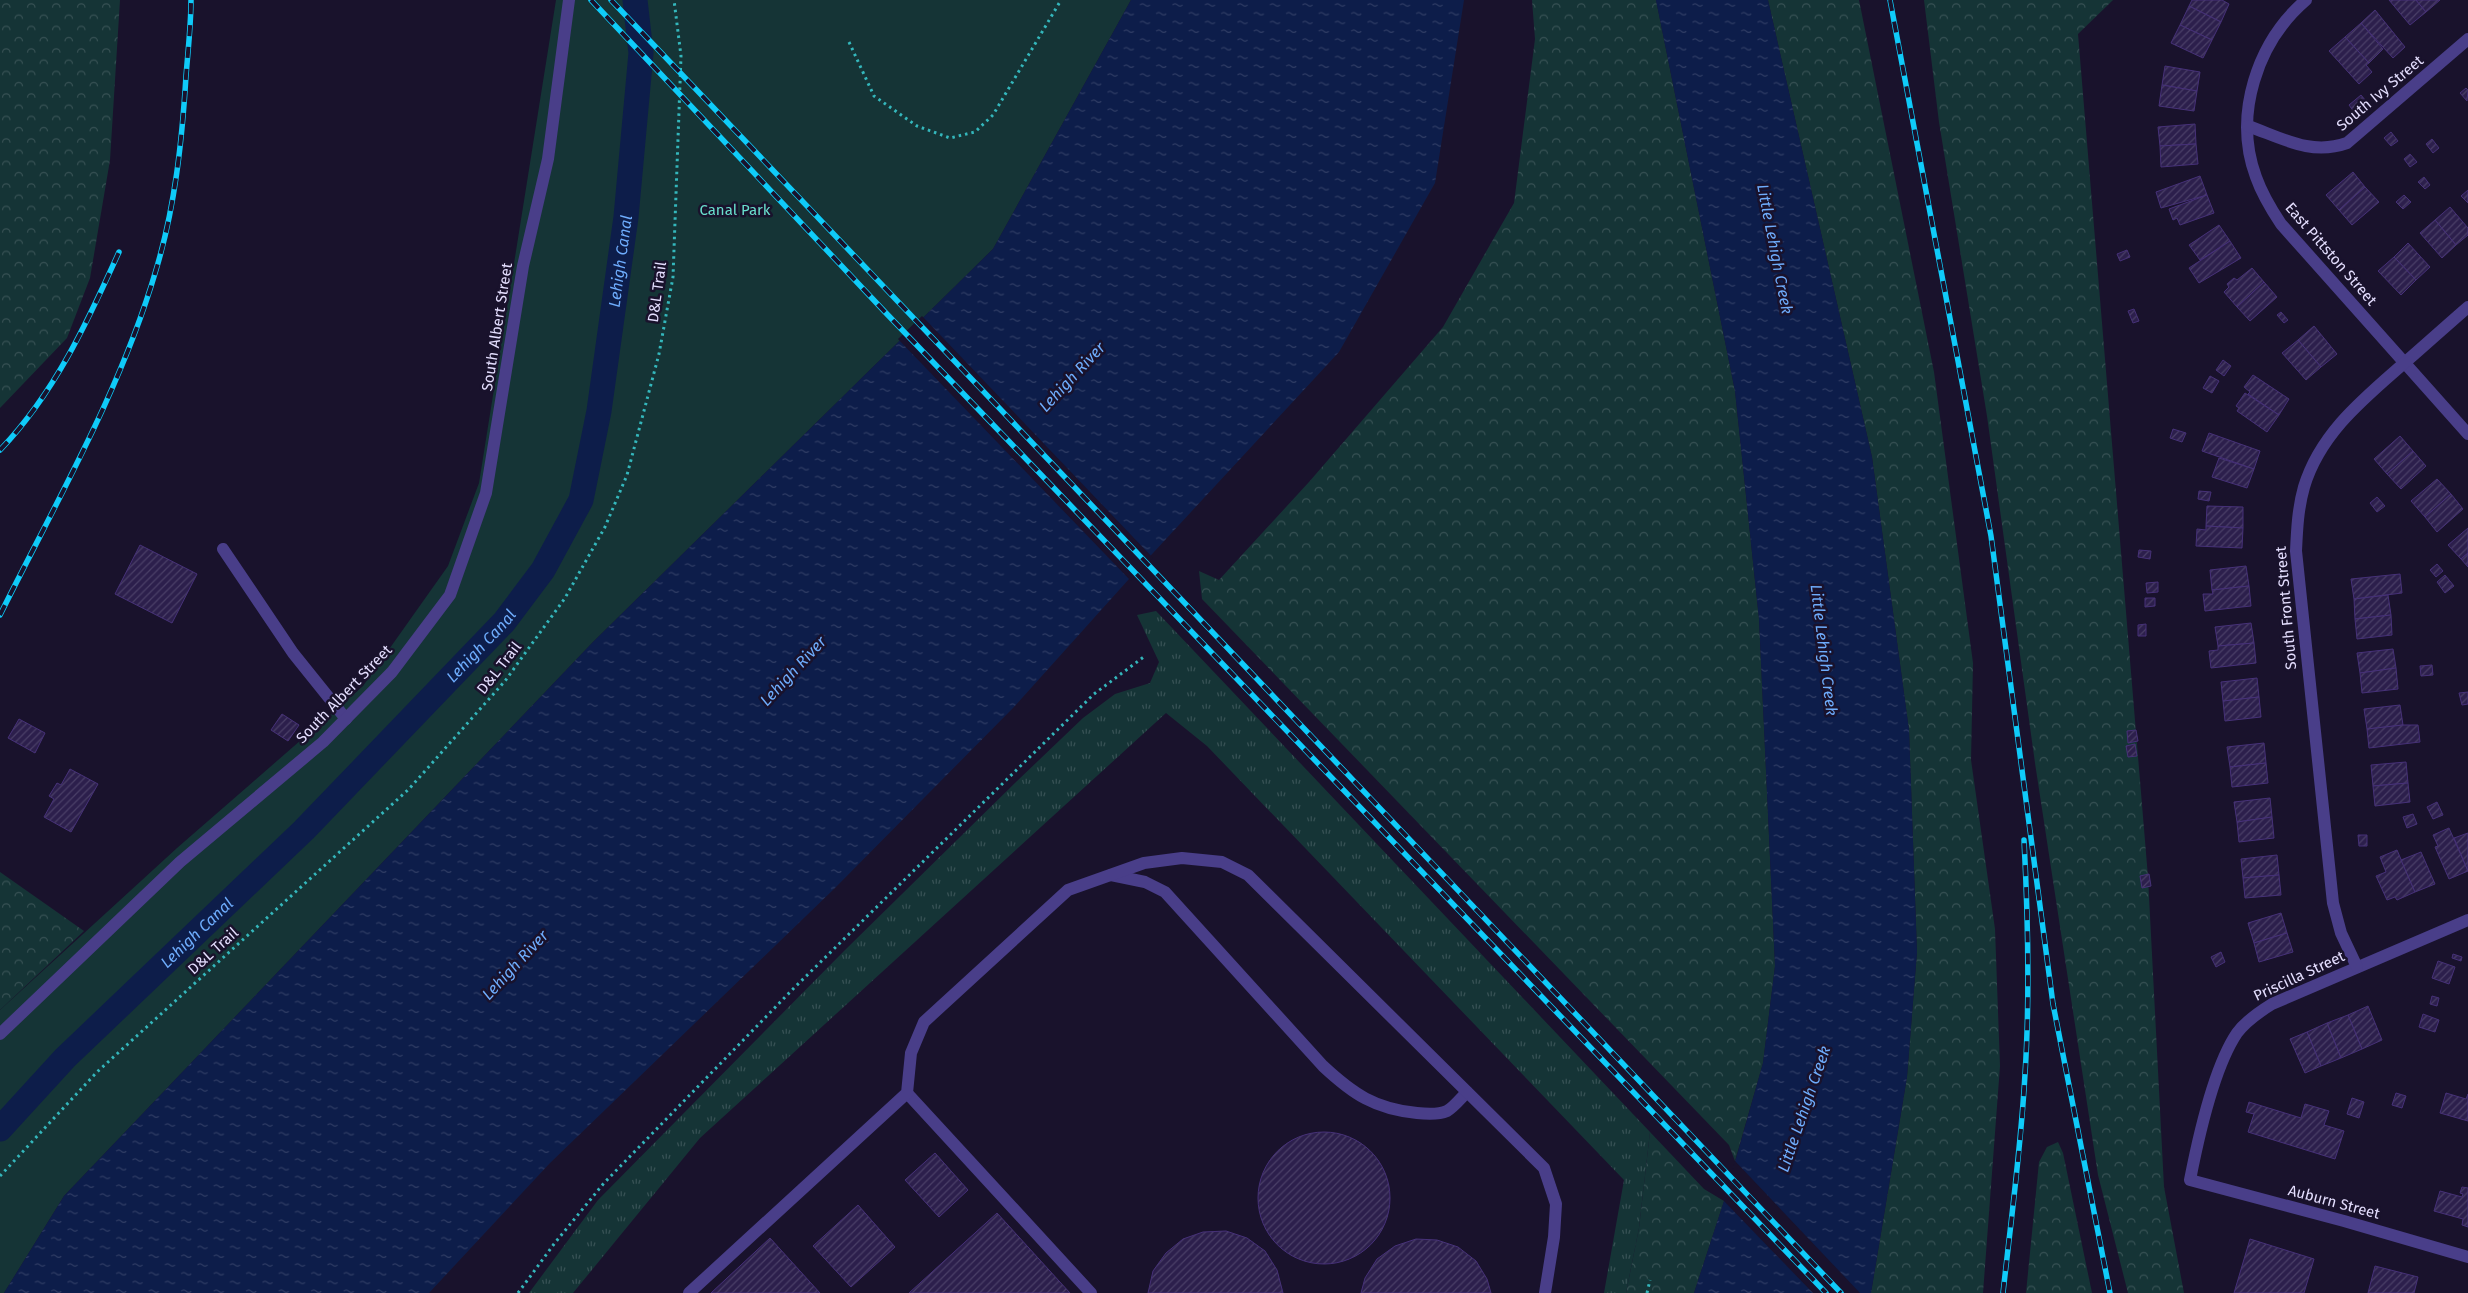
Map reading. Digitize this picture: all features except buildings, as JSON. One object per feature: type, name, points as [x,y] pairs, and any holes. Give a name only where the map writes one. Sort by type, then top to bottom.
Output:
[{"type":"street","name":"South Albert Street","points":[[0,1034],[180,862],[323,742],[392,672],[450,595],[486,493],[523,266],[548,159],[568,0]]},
{"type":"street","name":"East Pittston Street","points":[[2306,0],[2274,35],[2261,60],[2251,92],[2248,143],[2255,175],[2266,200],[2281,224],[2468,434]]},
{"type":"street","name":"South Ivy Street","points":[[2248,126],[2314,149],[2331,149],[2347,143],[2468,39]]},
{"type":"street","name":"South Front Street","points":[[2357,967],[2341,933],[2333,903],[2296,551],[2298,518],[2304,486],[2320,450],[2339,424],[2361,400],[2468,307]]},
{"type":"street","points":[[223,549],[293,653],[346,719]]},
{"type":"street","points":[[688,1293],[907,1093],[911,1053],[924,1022],[1068,890],[1144,864],[1182,858],[1222,862],[1248,875],[1544,1168],[1556,1204],[1554,1238],[1545,1293]]},
{"type":"street","points":[[1108,875],[1146,882],[1165,892],[1323,1066],[1345,1087],[1368,1102],[1398,1111],[1429,1114],[1448,1111],[1467,1092]]},
{"type":"street","name":"Priscilla Street","points":[[2190,1180],[2197,1140],[2226,1054],[2238,1032],[2254,1015],[2272,1004],[2468,920]]},
{"type":"street","points":[[907,1093],[1091,1293]]},
{"type":"street","name":"Auburn Street","points":[[2190,1180],[2344,1220],[2468,1257]]},
{"type":"path","name":"D&L Trail","points":[[0,1176],[97,1072],[409,789],[505,681],[565,598],[605,527],[627,475],[659,354],[673,277],[681,56],[674,0]]},
{"type":"path","points":[[849,42],[874,96],[917,126],[950,138],[975,132],[993,115],[1062,0]]},
{"type":"path","points":[[518,1293],[554,1244],[604,1183],[794,988],[1094,694],[1145,656]]},
{"type":"path","points":[[1647,1293],[1650,1280]]},
{"type":"green space","points":[[0,0],[120,0],[110,160],[90,278],[67,338],[0,408]]},
{"type":"green space","name":"Canal Park","points":[[556,0],[1131,0],[993,249],[593,642],[64,1196],[4,1293],[0,1293],[0,1010],[177,848],[363,686],[448,566],[479,483]]},
{"type":"green space","points":[[1532,0],[1656,0],[1735,391],[1759,619],[1775,966],[1763,1063],[1735,1161],[1729,1145],[1202,599],[1199,571],[1219,580],[1309,482],[1443,327],[1514,203],[1535,39]]},
{"type":"green space","points":[[1768,0],[1859,0],[1934,372],[1973,663],[1971,760],[1995,929],[2000,1066],[1983,1293],[1871,1293],[1907,1077],[1917,952],[1909,730],[1872,457]]},
{"type":"green space","points":[[1924,0],[2113,0],[2078,34],[2148,877],[2164,1187],[2184,1293],[2128,1293],[2098,1175],[2035,763],[1987,416],[1939,122]]},
{"type":"green space","points":[[1156,611],[1650,1132],[1639,1228],[1626,1293],[1604,1293],[1624,1180],[1207,746],[1166,713],[700,1138],[573,1293],[529,1293],[598,1200],[845,950],[1016,782],[1083,718],[1115,694],[1150,683],[1159,662],[1137,615]]},
{"type":"green space","points":[[0,872],[84,931],[0,1010]]},
{"type":"green space","points":[[1650,1132],[1704,1189],[1724,1201],[1694,1293],[1626,1293],[1639,1228]]},
{"type":"green space","points":[[2058,1142],[2063,1153],[2092,1293],[2026,1293],[2039,1162],[2047,1147]]},
{"type":"water","name":"Lehigh River","points":[[1131,0],[1464,0],[1435,183],[1339,352],[1129,579],[1013,708],[835,888],[550,1163],[429,1293],[4,1293],[64,1196],[593,642],[993,249]]},
{"type":"water","name":"Little Lehigh Creek","points":[[1656,0],[1768,0],[1872,457],[1909,730],[1917,952],[1907,1077],[1871,1293],[1694,1293],[1724,1201],[1763,1063],[1775,966],[1759,619],[1735,391]]},
{"type":"pier","points":[[922,316],[1153,558],[1131,581],[898,339]]},
{"type":"pier","points":[[1735,1161],[1860,1293],[1813,1293],[1724,1201]]},
{"type":"waterway","name":"Lehigh Canal","points":[[0,1129],[65,1058],[304,830],[504,622],[543,570],[581,500],[599,411],[626,217],[641,53],[635,0]]},
{"type":"railway","points":[[0,615],[65,488],[106,402],[142,315],[156,270],[163,246],[177,174],[191,0]]},
{"type":"railway","points":[[591,0],[885,312],[1826,1293]]},
{"type":"railway","points":[[611,0],[1841,1293]]},
{"type":"railway","points":[[1890,0],[1991,536],[2053,1004],[2110,1293]]},
{"type":"railway","points":[[0,450],[37,405],[68,357],[119,252]]},
{"type":"railway","points":[[2003,1293],[2021,1129],[2027,1045],[2028,957],[2024,840]]}]
